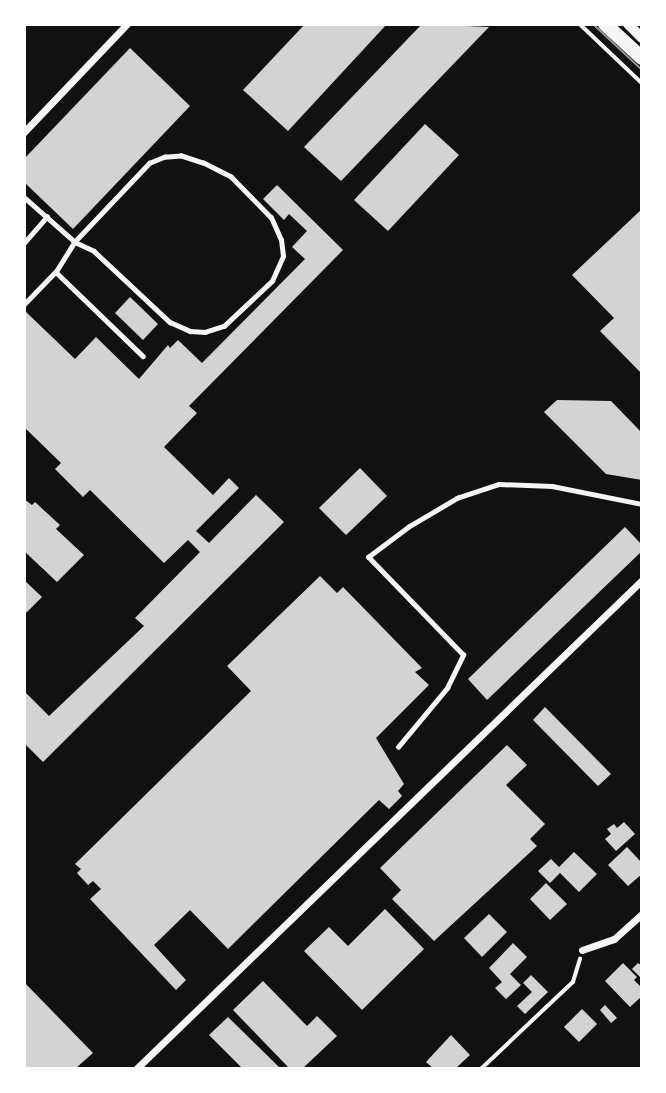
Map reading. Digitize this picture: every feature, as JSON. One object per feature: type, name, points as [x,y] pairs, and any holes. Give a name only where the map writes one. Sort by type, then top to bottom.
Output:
[{"type":"highway","points":[[606,24],[642,58]]},
{"type":"street","points":[[24,132],[127,24]]},
{"type":"street","points":[[628,24],[642,38]]},
{"type":"street","points":[[137,1069],[642,580]]},
{"type":"street","points":[[582,950],[614,939],[642,914]]},
{"type":"lane","points":[[24,197],[75,242],[94,251],[170,323],[197,332],[224,326],[272,281],[283,256],[281,240],[271,218],[255,198],[231,177],[181,156],[165,157],[150,163],[75,242],[56,272],[25,304]]},
{"type":"lane","points":[[24,243],[47,217]]},
{"type":"lane","points":[[56,272],[143,356]]},
{"type":"lane","points":[[398,747],[447,688],[463,655],[368,557],[408,527],[457,498],[499,484],[552,486],[642,504]]},
{"type":"path","points":[[580,24],[642,83]]},
{"type":"path","points":[[482,1069],[573,982],[582,950]]},
{"type":"building","points":[[305,24],[387,24],[288,131],[243,90]]},
{"type":"building","points":[[422,24],[489,27],[341,181],[304,147]]},
{"type":"building","points":[[130,48],[190,106],[73,229],[24,182],[24,159]]},
{"type":"building","points":[[425,124],[459,155],[388,231],[354,200]]},
{"type":"building","points":[[277,185],[343,250],[189,406],[197,413],[164,447],[213,495],[229,478],[239,488],[196,531],[209,543],[256,495],[284,522],[43,762],[24,743],[24,691],[49,716],[144,626],[135,618],[200,552],[188,540],[164,563],[90,490],[83,497],[55,469],[61,463],[24,427],[24,310],[75,359],[96,337],[139,379],[168,345],[170,348],[178,340],[202,363],[305,259],[292,247],[307,231],[289,214],[284,220],[263,199]]},
{"type":"building","points":[[642,209],[642,374],[600,331],[614,318],[572,275]]},
{"type":"building","points":[[130,297],[158,324],[143,340],[115,313]]},
{"type":"building","points":[[557,400],[611,401],[642,433],[642,480],[606,474],[544,412]]},
{"type":"building","points":[[360,468],[387,496],[346,535],[319,508]]},
{"type":"building","points":[[24,499],[32,505],[35,502],[60,525],[56,529],[84,555],[57,582],[24,551]]},
{"type":"building","points":[[625,527],[642,545],[642,551],[487,700],[468,679]]},
{"type":"building","points":[[320,576],[337,593],[343,587],[422,668],[415,672],[429,685],[376,738],[404,784],[398,791],[402,796],[389,809],[379,800],[228,949],[190,910],[154,945],[186,980],[176,990],[90,899],[101,889],[93,881],[88,885],[77,873],[81,869],[75,864],[251,691],[227,666]]},
{"type":"building","points":[[24,580],[42,597],[24,615]]},
{"type":"building","points":[[545,707],[611,774],[598,786],[533,720]]},
{"type":"building","points":[[507,745],[527,765],[506,785],[545,824],[530,839],[537,846],[434,941],[392,899],[401,890],[380,868]]},
{"type":"building","points":[[624,822],[635,834],[616,851],[605,839],[611,834],[607,829],[614,824],[617,828]]},
{"type":"building","points":[[627,847],[642,863],[642,874],[628,886],[608,865]]},
{"type":"building","points":[[574,852],[597,874],[579,892],[560,873],[550,883],[538,871],[551,859],[559,867]]},
{"type":"building","points":[[546,883],[567,904],[550,920],[530,899]]},
{"type":"building","points":[[385,909],[424,949],[362,1010],[304,951],[329,927],[348,946]]},
{"type":"building","points":[[489,914],[507,932],[482,957],[464,938]]},
{"type":"building","points":[[513,943],[527,957],[510,974],[521,985],[506,999],[495,988],[502,982],[489,968]]},
{"type":"building","points":[[623,963],[637,977],[634,980],[642,988],[642,996],[630,1007],[605,981]]},
{"type":"building","points":[[638,963],[642,966],[642,979],[632,969]]},
{"type":"building","points":[[531,975],[548,992],[525,1014],[517,1006],[532,992],[523,983]]},
{"type":"building","points":[[263,981],[307,1026],[317,1016],[337,1036],[303,1068],[289,1068],[233,1010]]},
{"type":"building","points":[[24,982],[93,1053],[76,1068],[24,1068]]},
{"type":"building","points":[[605,1005],[617,1018],[611,1023],[600,1010]]},
{"type":"building","points":[[582,1009],[597,1024],[579,1042],[564,1027]]},
{"type":"building","points":[[228,1017],[280,1068],[242,1068],[209,1035]]},
{"type":"building","points":[[451,1035],[470,1055],[456,1068],[433,1068],[426,1062]]},
{"type":"tram line","points":[[593,24],[642,70]]}]
